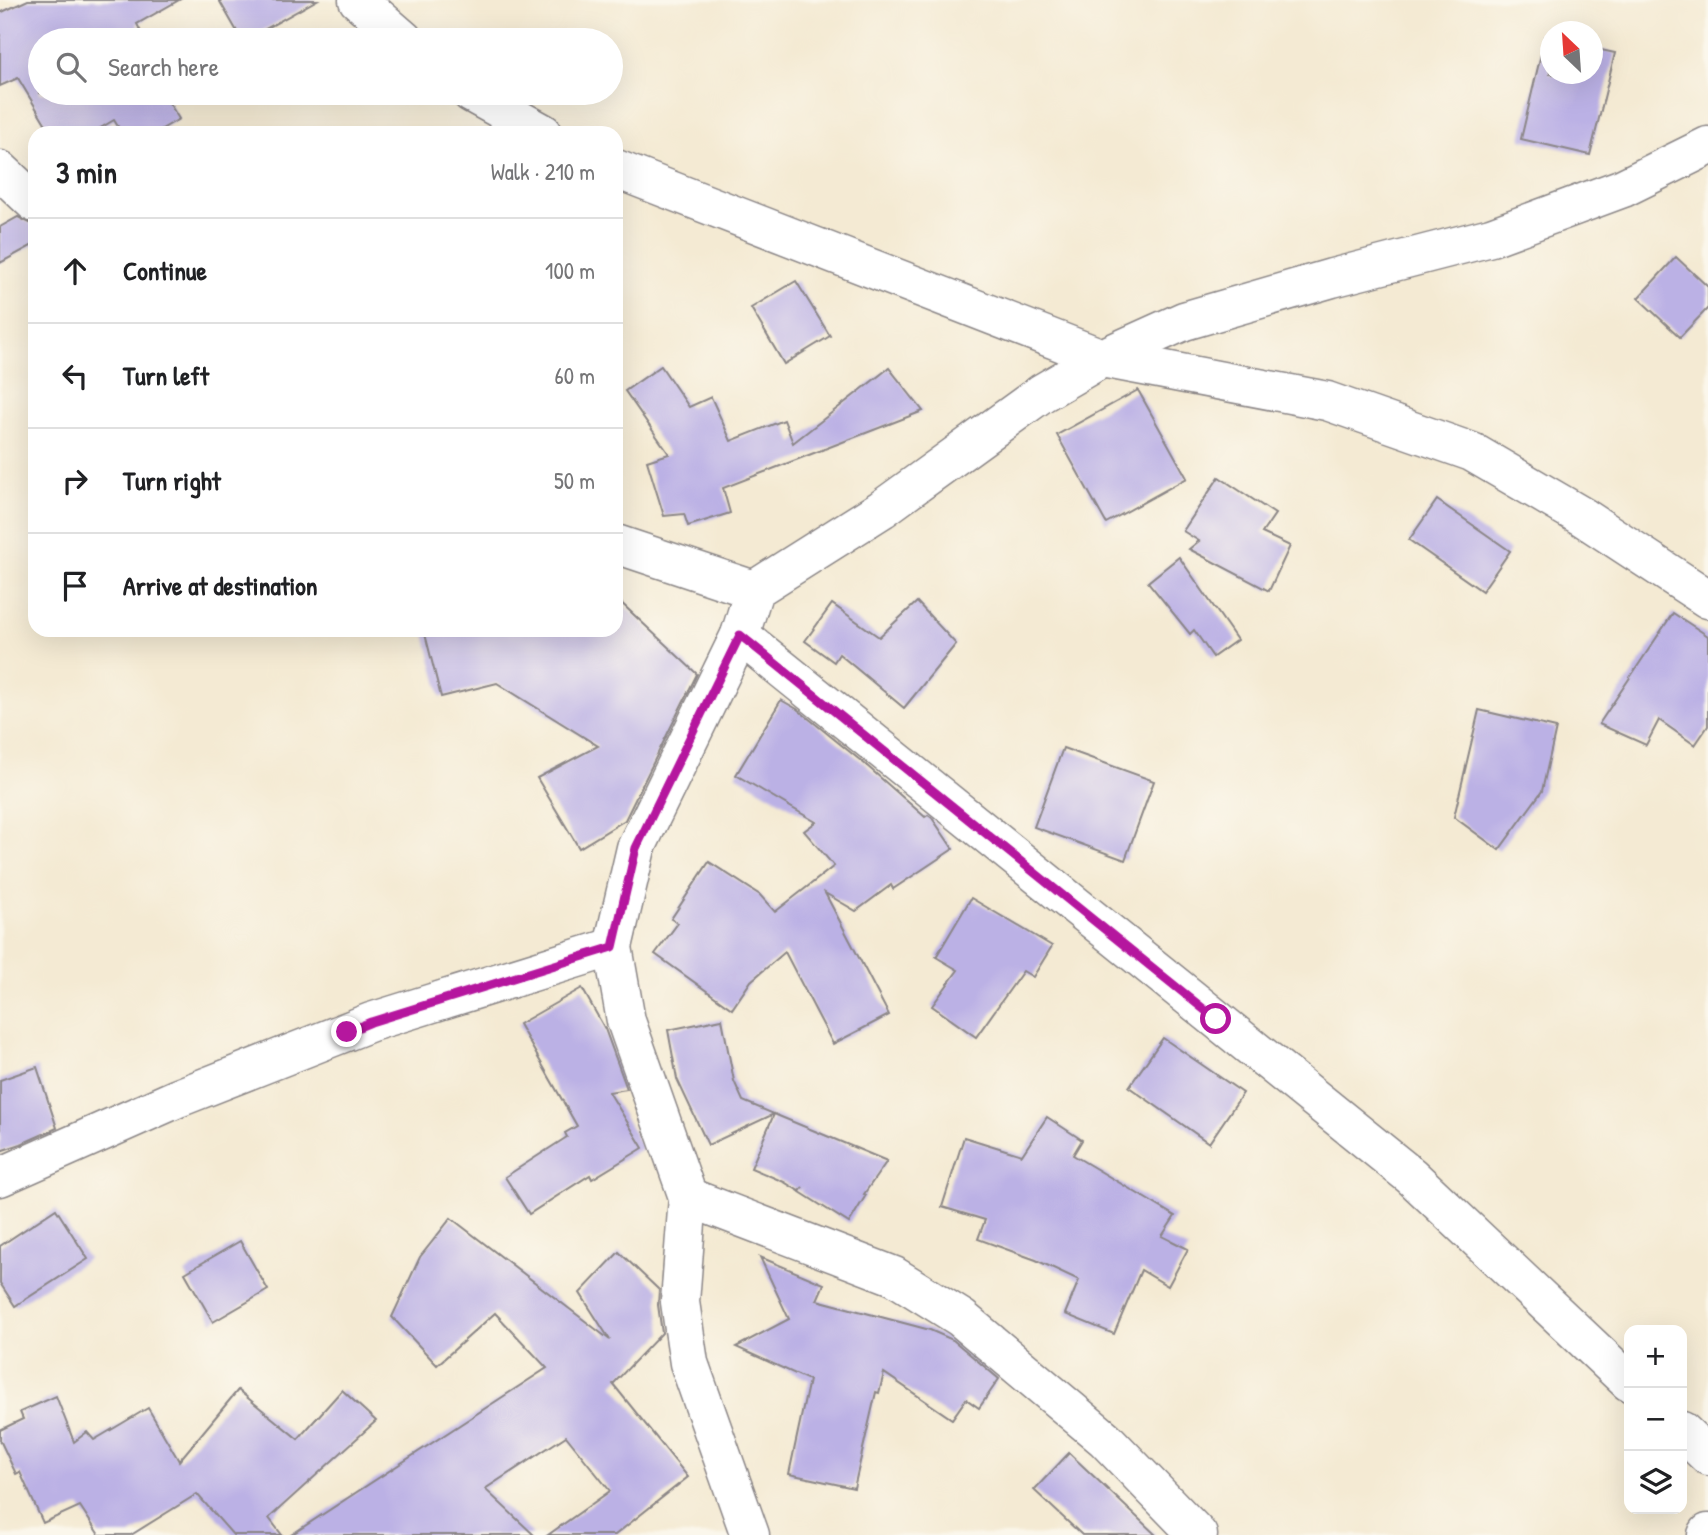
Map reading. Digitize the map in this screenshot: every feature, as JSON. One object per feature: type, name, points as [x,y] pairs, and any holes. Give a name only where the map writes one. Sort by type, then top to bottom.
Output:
[{"type":"street","points":[[358,0],[390,28]]},
{"type":"street","points":[[493,105],[530,126]]},
{"type":"street","points":[[750,1535],[689,1363],[680,1303],[688,1197],[626,1021],[613,947],[636,848],[740,635],[754,590],[882,509],[1042,393],[1102,358],[1184,321],[1332,278],[1491,237],[1623,188],[1708,146]]},
{"type":"street","points":[[0,170],[28,197]]},
{"type":"street","points":[[623,172],[1102,358],[1327,401],[1472,452],[1583,517],[1708,599]]},
{"type":"street","points":[[623,546],[754,590]]},
{"type":"street","points":[[740,635],[1411,1176],[1624,1377]]},
{"type":"street","points":[[0,1177],[178,1098],[371,1022],[613,947]]},
{"type":"street","points":[[688,1197],[894,1276],[961,1318],[1105,1440],[1198,1535]]},
{"type":"street","points":[[1687,1437],[1708,1456]]},
{"type":"building","points":[[28,0],[179,0],[137,24],[139,28],[28,28],[28,95],[18,78],[0,86],[0,13]]},
{"type":"building","points":[[219,0],[317,0],[267,28],[235,28]]},
{"type":"building","points":[[1603,50],[1615,53],[1590,155],[1521,139],[1540,58],[1540,84],[1603,84]]},
{"type":"building","points":[[34,105],[170,105],[179,119],[167,126],[118,126],[114,120],[104,126],[47,126]]},
{"type":"building","points":[[18,217],[28,222],[28,248],[0,263],[0,227]]},
{"type":"building","points":[[1676,257],[1708,287],[1708,308],[1680,337],[1638,298]]},
{"type":"building","points":[[796,281],[830,336],[784,364],[751,308]]},
{"type":"building","points":[[661,366],[689,407],[711,397],[731,441],[784,420],[793,443],[889,368],[923,411],[723,488],[730,513],[688,526],[684,514],[664,516],[647,461],[669,454],[625,391]]},
{"type":"building","points":[[1138,390],[1187,478],[1106,523],[1057,435]]},
{"type":"building","points":[[1219,477],[1275,514],[1262,533],[1290,546],[1269,591],[1189,549],[1199,541],[1183,531]]},
{"type":"building","points":[[1437,500],[1510,551],[1482,591],[1409,540]]},
{"type":"building","points":[[1179,557],[1237,640],[1213,657],[1194,630],[1190,634],[1148,582]]},
{"type":"building","points":[[917,602],[956,644],[904,708],[839,654],[834,662],[805,641],[832,604],[879,637]]},
{"type":"building","points":[[623,605],[697,674],[625,820],[579,848],[537,778],[598,746],[497,683],[441,697],[426,637],[623,637]]},
{"type":"building","points":[[1673,613],[1708,636],[1708,726],[1695,745],[1659,720],[1646,745],[1599,724]]},
{"type":"building","points":[[781,700],[797,709],[866,765],[925,817],[928,815],[932,818],[953,849],[893,889],[891,885],[856,911],[825,893],[889,1015],[833,1044],[785,952],[751,981],[732,1009],[655,954],[678,923],[671,919],[709,862],[760,895],[775,912],[834,866],[804,831],[816,822],[736,775]]},
{"type":"building","points":[[1479,710],[1556,728],[1542,791],[1499,850],[1454,817]]},
{"type":"building","points":[[1063,748],[1154,781],[1125,860],[1034,827]]},
{"type":"building","points":[[971,898],[1052,946],[1033,977],[1023,971],[976,1037],[932,1006],[958,970],[936,957]]},
{"type":"building","points":[[582,988],[605,1029],[627,1089],[609,1092],[643,1148],[592,1179],[590,1175],[529,1214],[505,1177],[567,1137],[565,1133],[577,1126],[519,1024]]},
{"type":"building","points":[[722,1019],[734,1081],[743,1101],[774,1114],[708,1145],[677,1079],[668,1030]]},
{"type":"building","points":[[1163,1038],[1243,1093],[1209,1143],[1129,1087]]},
{"type":"building","points":[[37,1067],[57,1128],[0,1151],[0,1080]]},
{"type":"building","points":[[774,1114],[887,1161],[864,1194],[866,1195],[849,1223],[800,1192],[803,1187],[799,1191],[751,1168]]},
{"type":"building","points":[[1047,1117],[1082,1140],[1073,1155],[1175,1216],[1162,1236],[1188,1249],[1168,1286],[1141,1270],[1114,1334],[1065,1314],[1079,1280],[1036,1260],[978,1239],[985,1220],[942,1207],[964,1137],[1022,1155]]},
{"type":"building","points":[[56,1209],[88,1259],[15,1306],[0,1283],[0,1246]]},
{"type":"building","points":[[451,1218],[610,1340],[580,1293],[619,1252],[659,1290],[662,1333],[613,1384],[688,1477],[615,1535],[548,1535],[610,1491],[566,1436],[485,1489],[534,1535],[291,1535],[547,1368],[495,1313],[437,1365],[392,1317],[420,1257]]},
{"type":"building","points":[[240,1241],[268,1290],[213,1322],[185,1273]]},
{"type":"building","points":[[760,1257],[824,1284],[817,1300],[930,1330],[953,1340],[999,1379],[979,1408],[966,1399],[952,1419],[884,1373],[879,1393],[876,1392],[854,1488],[789,1474],[809,1380],[736,1347],[789,1319]]},
{"type":"building","points":[[238,1390],[298,1439],[342,1390],[376,1421],[269,1518],[282,1535],[233,1535],[197,1494],[131,1535],[99,1535],[80,1506],[43,1523],[20,1472],[16,1474],[0,1440],[0,1430],[23,1419],[20,1412],[56,1396],[74,1442],[87,1432],[94,1440],[148,1408],[179,1461]]},
{"type":"building","points":[[1069,1453],[1156,1535],[1082,1535],[1034,1490]]},
{"type":"route","points":[[347,1032],[371,1022],[613,947],[636,848],[740,635],[1216,1019]]}]
